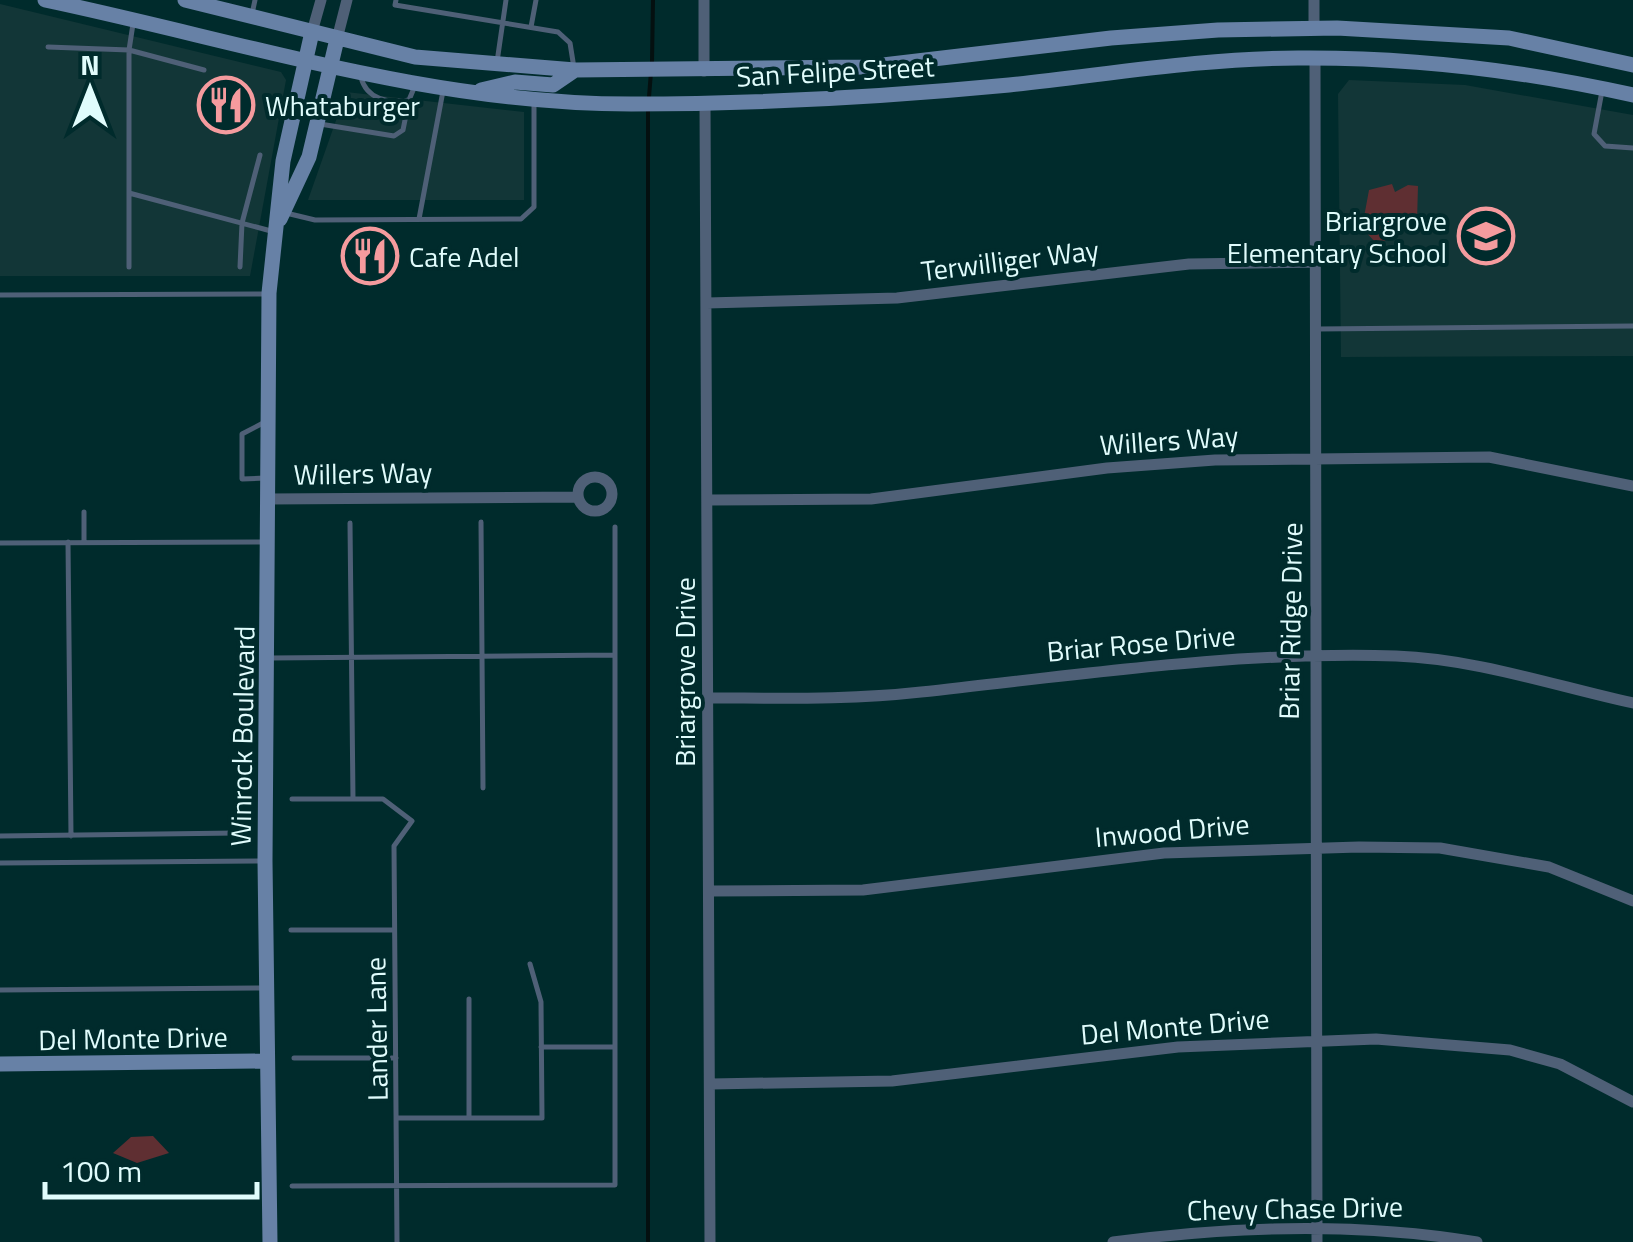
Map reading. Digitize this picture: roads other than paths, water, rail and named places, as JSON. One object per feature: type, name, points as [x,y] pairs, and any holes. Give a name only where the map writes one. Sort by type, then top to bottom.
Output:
[{"type":"main road","name":"San Felipe Street","points":[[185,0],[415,57],[575,70],[866,67],[1183,32],[1314,28],[1390,28],[1509,38],[1633,64]]},
{"type":"main road","name":"San Felipe Street","points":[[51,1],[360,74],[412,92],[443,90],[534,100],[706,103],[900,95],[1187,65],[1315,58],[1506,68],[1633,96]]},
{"type":"main road","name":"Briar Ridge Drive","points":[[1314,28],[1315,58]]},
{"type":"main road","name":"Winrock Boulevard","points":[[270,1242],[266,1061],[268,294],[282,161],[312,32]]},
{"type":"main road","name":"Winrock Boulevard","points":[[275,232],[308,157],[338,39]]},
{"type":"main road","points":[[1009,52],[1013,84]]},
{"type":"main road","points":[[1603,88],[1610,60]]},
{"type":"main road","points":[[468,93],[515,82],[553,84],[575,70]]},
{"type":"main road","name":"Del Monte Drive","points":[[0,1064],[266,1061]]},
{"type":"street","name":"Winrock Boulevard","points":[[312,32],[321,0]]},
{"type":"street","name":"Winrock Boulevard","points":[[338,39],[347,0]]},
{"type":"street","points":[[704,0],[704,71]]},
{"type":"street","name":"Briar Ridge Drive","points":[[1314,0],[1314,28]]},
{"type":"street","name":"Briar Ridge Drive","points":[[1315,58],[1318,329],[1313,656],[1317,1235]]},
{"type":"street","name":"Briargrove Drive","points":[[706,103],[710,1242]]},
{"type":"street","name":"Terwilliger Way","points":[[707,303],[897,298],[1189,264],[1318,262]]},
{"type":"street","name":"Willers Way","points":[[708,500],[872,498],[1108,468],[1317,459],[1489,457],[1633,486]]},
{"type":"street","name":"Willers Way","points":[[268,499],[578,497]]},
{"type":"street","name":"Briar Rose Drive","points":[[709,698],[918,692],[1172,662],[1400,656],[1488,668],[1633,703]]},
{"type":"street","name":"Inwood Drive","points":[[710,892],[864,890],[1164,854],[1440,848],[1549,867],[1633,901]]},
{"type":"street","name":"Del Monte Drive","points":[[711,1084],[892,1081],[1178,1047],[1316,1040],[1447,1042],[1510,1050],[1560,1064],[1633,1102]]},
{"type":"street","name":"Chevy Chase Drive","points":[[1113,1242],[1170,1234],[1417,1232],[1477,1242]]},
{"type":"lane","points":[[251,17],[256,0]]},
{"type":"lane","points":[[396,0],[396,5],[566,36],[575,70]]},
{"type":"lane","points":[[496,65],[506,0]]},
{"type":"lane","points":[[531,28],[536,0]]},
{"type":"lane","points":[[129,268],[129,50],[134,20]]},
{"type":"lane","points":[[48,46],[129,50],[204,70]]},
{"type":"lane","points":[[1603,88],[1594,134],[1604,146],[1633,148]]},
{"type":"lane","points":[[420,220],[443,90]]},
{"type":"lane","points":[[317,124],[394,136],[404,130],[412,92]]},
{"type":"lane","points":[[283,213],[315,220],[522,220],[534,207],[534,100]]},
{"type":"lane","points":[[240,268],[242,223],[260,156]]},
{"type":"lane","points":[[129,193],[275,232]]},
{"type":"lane","points":[[0,295],[268,294]]},
{"type":"lane","points":[[1318,329],[1633,326]]},
{"type":"lane","points":[[268,420],[242,434],[242,479],[268,478]]},
{"type":"lane","points":[[84,512],[84,542]]},
{"type":"lane","points":[[481,522],[484,788]]},
{"type":"lane","points":[[292,799],[353,799],[350,523]]},
{"type":"lane","points":[[292,1186],[616,1185],[616,527]]},
{"type":"lane","points":[[68,542],[71,836]]},
{"type":"lane","points":[[0,543],[268,542]]},
{"type":"lane","points":[[267,658],[616,656]]},
{"type":"lane","name":"Lander Lane","points":[[353,799],[384,799],[412,821],[394,846],[396,1242]]},
{"type":"lane","points":[[0,836],[237,833]]},
{"type":"lane","points":[[0,863],[266,861]]},
{"type":"lane","points":[[291,930],[394,930]]},
{"type":"lane","points":[[397,1118],[542,1118],[541,1002],[530,964]]},
{"type":"lane","points":[[0,990],[266,988]]},
{"type":"lane","points":[[469,999],[469,1118]]},
{"type":"lane","points":[[541,1046],[616,1047]]},
{"type":"lane","points":[[294,1058],[397,1058]]},
{"type":"waterway","points":[[652,62],[653,0]]},
{"type":"waterway","points":[[649,97],[651,72]]},
{"type":"waterway","points":[[648,107],[648,1242]]},
{"type":"place","name":"Whataburger","points":[[226,105]]},
{"type":"place","name":"Briargrove Elementary School","points":[[1486,236]]},
{"type":"place","name":"Cafe Adel","points":[[370,256]]}]
